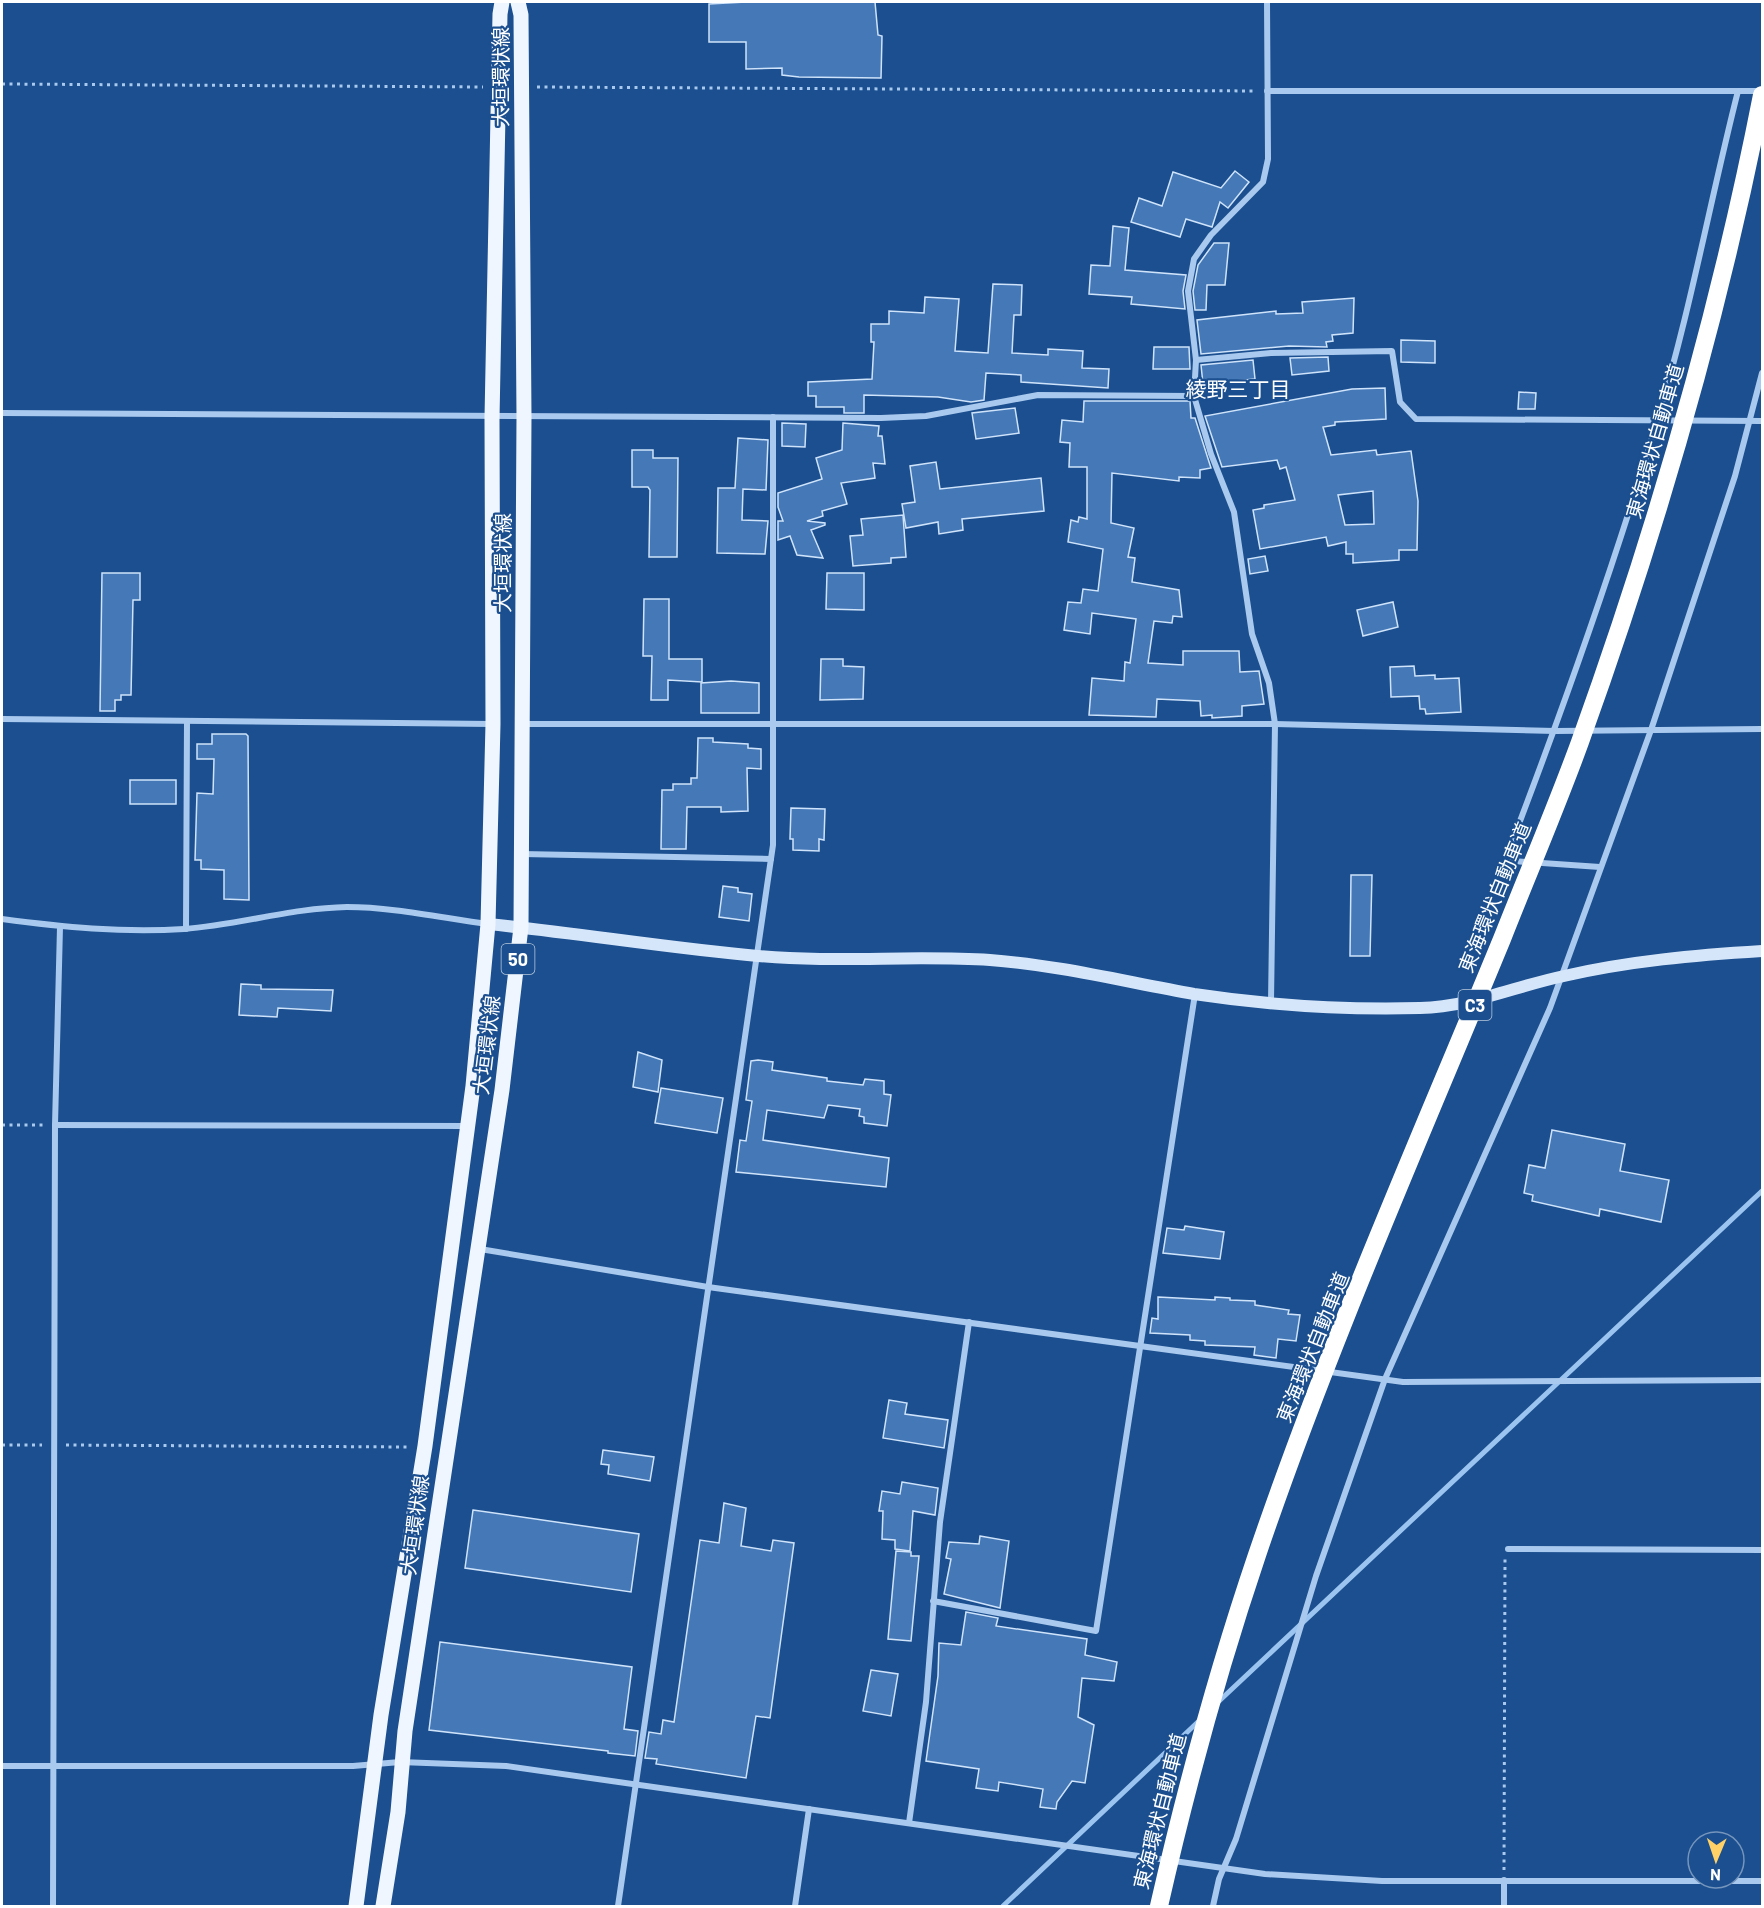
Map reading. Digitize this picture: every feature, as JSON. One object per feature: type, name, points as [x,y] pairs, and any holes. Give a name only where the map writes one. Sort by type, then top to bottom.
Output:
[{"type":"highway","name":"東海環状自動車道","points":[[1159,1906],[1182,1807],[1218,1674],[1258,1552],[1357,1293],[1579,746],[1630,597],[1673,460],[1711,324],[1747,176],[1762,93]]},
{"type":"main road","name":"大垣環状線","points":[[356,1906],[397,1605],[425,1446],[468,1126],[488,924],[493,724],[492,418],[499,6]]},
{"type":"main road","name":"大垣環状線","points":[[383,1906],[398,1812],[400,1762],[502,1090],[521,927],[524,416],[521,6]]},
{"type":"street","points":[[1267,2],[1269,159],[1263,182],[1211,235],[1194,259],[1188,291],[1196,360],[1194,396],[1211,454],[1234,512],[1252,634],[1269,682],[1275,724],[1271,1002]]},
{"type":"street","points":[[1267,91],[1738,91],[1762,93]]},
{"type":"street","points":[[1600,867],[1513,861],[1509,850],[1555,731],[1658,421],[1705,242],[1738,91]]},
{"type":"street","points":[[1196,360],[1271,353],[1392,351],[1400,402],[1416,420],[1762,421]]},
{"type":"street","points":[[1213,1906],[1223,1868],[1236,1839],[1316,1576],[1385,1379],[1550,1008],[1651,730],[1735,476],[1762,373]]},
{"type":"street","points":[[2,413],[492,418],[524,416],[926,416],[1038,395],[1194,396]]},
{"type":"street","points":[[618,1906],[774,845],[773,417]]},
{"type":"street","points":[[2,719],[493,724]]},
{"type":"street","points":[[186,929],[187,721]]},
{"type":"street","points":[[523,724],[1275,724],[1555,731],[1762,729]]},
{"type":"street","points":[[522,854],[771,859]]},
{"type":"street","points":[[2,919],[60,927],[132,931],[186,929],[305,910],[348,907],[758,956],[839,961],[989,960],[1080,971],[1196,994],[1271,1002],[1422,1008],[1464,1004],[1560,977],[1610,966],[1762,951]]},
{"type":"street","points":[[53,1906],[55,1125],[60,927]]},
{"type":"street","points":[[933,1601],[1096,1631],[1196,994]]},
{"type":"street","points":[[55,1125],[468,1126]]},
{"type":"street","points":[[477,1249],[708,1287],[1385,1379],[1529,1382],[1602,1379],[1762,1380]]},
{"type":"street","points":[[909,1823],[926,1702],[940,1522],[969,1323]]},
{"type":"street","points":[[1508,1549],[1762,1550]]},
{"type":"street","points":[[2,1766],[400,1762],[506,1766],[909,1823],[1088,1851],[1265,1874],[1382,1881],[1762,1881]]},
{"type":"street","points":[[795,1906],[809,1809]]},
{"type":"street","points":[[1504,1880],[1504,1906]]},
{"type":"path","points":[[2,84],[499,87]]},
{"type":"path","points":[[521,87],[1267,91]]},
{"type":"path","points":[[2,1125],[55,1125]]},
{"type":"path","points":[[2,1445],[425,1446]]},
{"type":"path","points":[[1504,1880],[1504,1564],[1508,1549]]},
{"type":"building","points":[[875,2],[878,35],[882,36],[881,78],[799,77],[782,75],[782,68],[746,69],[746,42],[709,42],[709,4]]},
{"type":"building","points":[[1235,171],[1249,182],[1228,208],[1220,202],[1212,227],[1186,219],[1180,237],[1131,222],[1139,198],[1162,206],[1173,172],[1221,188]]},
{"type":"building","points":[[1113,226],[1129,228],[1125,270],[1186,275],[1183,291],[1185,309],[1131,304],[1132,297],[1089,294],[1091,265],[1110,266]]},
{"type":"building","points":[[1214,243],[1229,243],[1225,285],[1207,285],[1206,310],[1195,310],[1193,291],[1198,265]]},
{"type":"building","points":[[993,284],[1022,285],[1021,315],[1014,315],[1012,353],[1048,355],[1048,349],[1083,351],[1082,368],[1109,369],[1108,388],[1021,382],[1021,375],[986,373],[984,400],[971,402],[938,397],[864,395],[864,413],[844,413],[844,407],[816,407],[816,396],[808,396],[808,382],[872,379],[874,342],[871,342],[871,324],[889,324],[889,311],[924,313],[925,297],[959,299],[955,351],[988,353]]},
{"type":"building","points":[[1354,298],[1353,333],[1332,335],[1333,341],[1326,342],[1327,347],[1289,346],[1201,354],[1197,320],[1276,311],[1276,314],[1303,313],[1302,302]]},
{"type":"building","points":[[1401,340],[1435,341],[1435,363],[1401,362]]},
{"type":"building","points":[[1154,347],[1189,347],[1190,369],[1153,369]]},
{"type":"building","points":[[1328,357],[1329,371],[1292,375],[1290,358]]},
{"type":"building","points":[[1253,360],[1255,379],[1203,384],[1201,365]]},
{"type":"building","points":[[1385,388],[1386,419],[1335,422],[1335,425],[1323,427],[1331,455],[1376,450],[1377,455],[1411,451],[1418,501],[1417,550],[1399,550],[1399,560],[1353,563],[1353,554],[1346,554],[1346,542],[1328,546],[1326,537],[1260,549],[1253,510],[1264,508],[1264,505],[1295,500],[1286,467],[1280,469],[1277,460],[1222,467],[1205,416],[1352,389]],"holes":[[[1373,491],[1374,524],[1345,525],[1338,495]]]},
{"type":"building","points":[[1519,392],[1536,393],[1535,409],[1518,409]]},
{"type":"building","points":[[1084,401],[1190,401],[1191,418],[1195,418],[1211,468],[1200,470],[1200,478],[1179,477],[1179,481],[1112,473],[1111,523],[1134,528],[1128,557],[1135,558],[1132,582],[1179,590],[1182,617],[1173,616],[1172,623],[1154,621],[1148,663],[1183,665],[1183,651],[1239,651],[1240,672],[1259,671],[1264,704],[1242,706],[1242,716],[1212,718],[1212,715],[1201,716],[1200,701],[1157,699],[1156,717],[1089,715],[1092,678],[1124,681],[1125,662],[1130,663],[1136,619],[1092,613],[1090,634],[1064,630],[1068,602],[1081,603],[1083,589],[1098,591],[1103,549],[1068,542],[1071,520],[1078,522],[1079,517],[1087,519],[1087,467],[1069,467],[1070,443],[1060,442],[1062,420],[1083,422]]},
{"type":"building","points":[[1015,408],[1019,433],[976,439],[972,413]]},
{"type":"building","points":[[782,423],[806,424],[805,447],[782,446]]},
{"type":"building","points":[[843,423],[879,426],[878,436],[882,436],[885,464],[873,463],[875,478],[841,483],[847,504],[822,511],[823,516],[807,521],[825,523],[811,530],[823,558],[797,555],[790,536],[778,540],[778,521],[783,521],[778,507],[778,493],[822,479],[816,458],[842,450]]},
{"type":"building","points":[[738,438],[768,440],[766,490],[743,489],[742,520],[768,521],[765,554],[717,553],[718,488],[735,488]]},
{"type":"building","points":[[632,450],[653,450],[653,458],[678,458],[677,557],[649,557],[650,490],[648,487],[632,487]]},
{"type":"building","points":[[936,462],[940,489],[1041,478],[1044,511],[962,519],[963,530],[939,534],[938,522],[906,528],[902,504],[915,502],[910,466]]},
{"type":"building","points":[[903,515],[906,557],[891,558],[891,563],[853,566],[850,536],[863,535],[861,519]]},
{"type":"building","points":[[1265,556],[1268,571],[1250,574],[1248,559]]},
{"type":"building","points":[[102,573],[140,573],[140,600],[133,600],[131,695],[121,695],[121,700],[115,700],[115,711],[100,711]]},
{"type":"building","points":[[827,573],[864,573],[864,610],[826,609]]},
{"type":"building","points":[[644,599],[669,599],[669,659],[702,659],[702,682],[668,680],[668,700],[651,700],[652,656],[643,656]]},
{"type":"building","points":[[1393,602],[1398,627],[1363,636],[1357,610]]},
{"type":"building","points":[[821,659],[843,659],[843,666],[864,667],[863,699],[820,700]]},
{"type":"building","points":[[1414,666],[1415,676],[1435,675],[1435,679],[1459,678],[1461,712],[1426,714],[1425,709],[1420,709],[1419,696],[1391,697],[1390,667]]},
{"type":"building","points":[[731,681],[759,683],[759,713],[701,713],[701,683]]},
{"type":"building","points":[[212,734],[246,734],[248,736],[249,900],[224,899],[224,870],[201,869],[201,860],[195,860],[197,793],[213,794],[214,759],[197,759],[197,744],[212,744]]},
{"type":"building","points":[[698,738],[713,738],[713,742],[748,744],[748,748],[761,749],[761,769],[747,768],[748,811],[721,812],[721,807],[687,807],[686,849],[661,849],[662,790],[673,790],[673,784],[691,784],[691,778],[697,778]]},
{"type":"building","points":[[130,780],[176,780],[176,804],[130,804]]},
{"type":"building","points":[[791,808],[825,809],[824,840],[819,839],[819,851],[793,850],[793,839],[790,839]]},
{"type":"building","points":[[1351,875],[1372,875],[1370,956],[1350,956]]},
{"type":"building","points":[[723,886],[738,888],[738,892],[752,894],[749,921],[719,917]]},
{"type":"building","points":[[241,984],[261,985],[261,989],[333,990],[331,1011],[278,1008],[277,1017],[239,1015]]},
{"type":"building","points":[[638,1052],[662,1060],[658,1092],[633,1087]]},
{"type":"building","points":[[751,1061],[773,1062],[772,1070],[827,1078],[827,1081],[863,1085],[865,1079],[884,1081],[884,1094],[891,1095],[887,1126],[864,1123],[864,1117],[859,1116],[860,1109],[828,1105],[824,1118],[767,1110],[763,1140],[889,1158],[886,1187],[736,1172],[740,1140],[746,1141],[752,1101],[746,1100]]},
{"type":"building","points":[[661,1088],[723,1098],[717,1133],[655,1123]]},
{"type":"building","points":[[1552,1130],[1625,1144],[1620,1171],[1669,1180],[1661,1222],[1600,1209],[1599,1216],[1532,1201],[1533,1195],[1524,1193],[1529,1165],[1545,1168]]},
{"type":"building","points":[[1185,1226],[1224,1232],[1220,1259],[1163,1253],[1167,1228],[1184,1230]]},
{"type":"building","points":[[1158,1297],[1215,1300],[1215,1297],[1230,1298],[1230,1300],[1255,1301],[1255,1305],[1289,1310],[1288,1314],[1300,1315],[1296,1341],[1278,1339],[1276,1358],[1254,1355],[1255,1347],[1205,1345],[1205,1341],[1190,1340],[1190,1335],[1150,1333],[1152,1318],[1158,1319]]},
{"type":"building","points":[[889,1400],[907,1403],[905,1414],[948,1420],[944,1448],[883,1438]]},
{"type":"building","points":[[603,1450],[654,1457],[650,1481],[608,1474],[609,1465],[601,1464]]},
{"type":"building","points":[[902,1482],[938,1488],[935,1515],[913,1511],[910,1551],[895,1549],[895,1540],[882,1539],[883,1511],[879,1511],[882,1491],[900,1494]]},
{"type":"building","points":[[724,1503],[746,1508],[741,1546],[771,1551],[773,1540],[794,1543],[770,1718],[756,1716],[746,1778],[656,1764],[657,1759],[645,1758],[649,1732],[661,1734],[663,1720],[674,1722],[700,1540],[719,1543]]},
{"type":"building","points":[[473,1510],[639,1534],[631,1592],[465,1568]]},
{"type":"building","points":[[980,1536],[1009,1541],[1000,1608],[944,1594],[951,1559],[946,1558],[949,1542],[979,1544]]},
{"type":"building","points":[[896,1551],[911,1552],[911,1556],[919,1556],[911,1641],[888,1639]]},
{"type":"building","points":[[966,1612],[998,1618],[996,1626],[1087,1639],[1085,1655],[1117,1662],[1114,1681],[1082,1678],[1078,1717],[1094,1725],[1085,1783],[1072,1781],[1057,1802],[1056,1809],[1040,1807],[1043,1789],[999,1782],[998,1791],[976,1788],[979,1769],[926,1761],[938,1676],[939,1643],[961,1645]]},
{"type":"building","points":[[440,1642],[632,1667],[624,1729],[638,1731],[635,1756],[429,1730]]},
{"type":"building","points":[[871,1670],[898,1674],[891,1716],[863,1711]]},
{"type":"waterway","points":[[1217,1703],[1762,1191]]},
{"type":"waterway","points":[[1003,1906],[1200,1720]]},
{"type":"district","name":"綾野三丁目","points":[[1238,388]]}]
